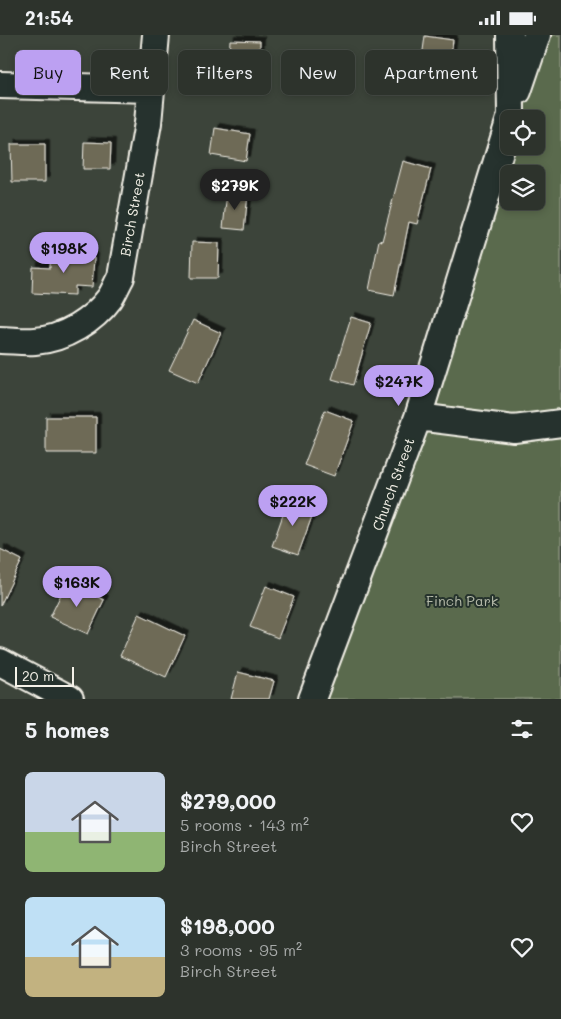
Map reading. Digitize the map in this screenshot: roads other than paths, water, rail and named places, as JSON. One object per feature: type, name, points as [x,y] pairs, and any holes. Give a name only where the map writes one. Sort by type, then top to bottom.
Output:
[{"type":"street","name":"Birch Street","points":[[155,50],[156,35]]},
{"type":"street","name":"Church Street","points":[[510,35],[510,110]]},
{"type":"street","points":[[513,110],[537,35]]},
{"type":"street","points":[[0,85],[91,87]]},
{"type":"street","name":"Birch Street","points":[[0,340],[35,341],[56,337],[77,327],[94,315],[110,298],[123,272],[148,123],[150,95]]},
{"type":"street","name":"Church Street","points":[[312,699],[418,417],[500,150]]},
{"type":"street","points":[[418,417],[514,429],[561,423]]},
{"type":"street","points":[[0,662],[70,699]]},
{"type":"park label","name":"Finch Park","points":[[462,600]]}]
